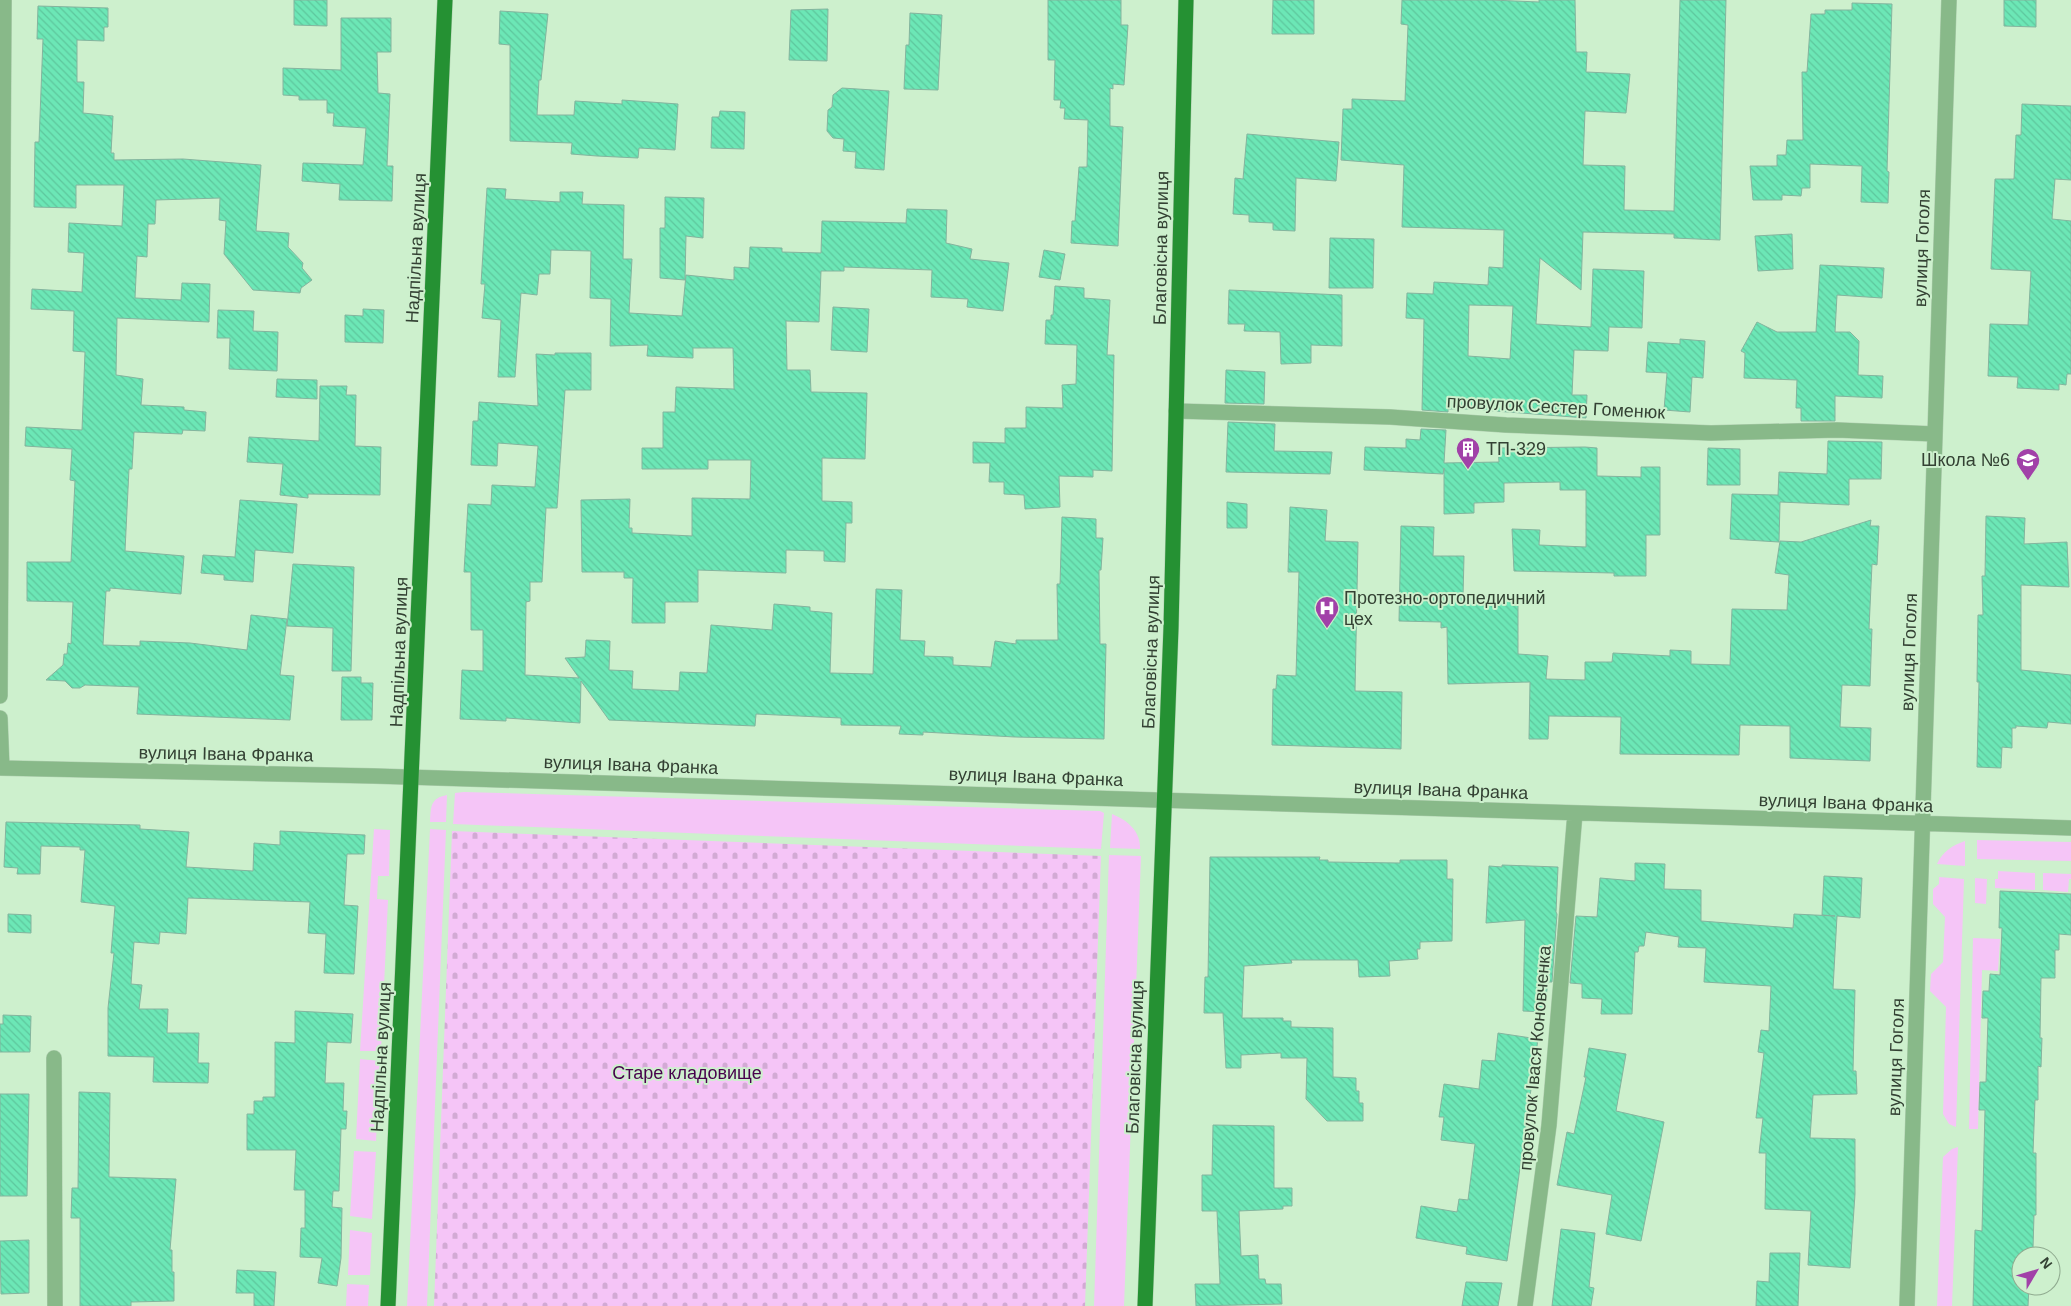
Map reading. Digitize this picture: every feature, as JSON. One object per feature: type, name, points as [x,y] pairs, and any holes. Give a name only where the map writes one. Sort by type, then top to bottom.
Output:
[{"type":"main road","name":"Надпільна вулиця","points":[[388,1306],[445,0]]},
{"type":"main road","name":"Благовісна вулиця","points":[[1145,1306],[1171,628],[1186,0]]},
{"type":"street","points":[[0,696],[4,0]]},
{"type":"street","name":"вулиця Гоголя","points":[[1907,1306],[1949,0]]},
{"type":"street","name":"провулок Сестер Гоменюк","points":[[1176,411],[1390,417],[1711,433],[1837,430],[1935,434]]},
{"type":"street","points":[[0,718],[1,768]]},
{"type":"street","name":"вулиця Івана Франка","points":[[1,768],[1208,801],[2071,828]]},
{"type":"street","name":"провулок Івася Коновченка","points":[[1525,1306],[1549,1125],[1575,813]]},
{"type":"street","points":[[54,1058],[55,1306]]},
{"type":"green space","points":[[455,793],[1100,811],[1104,813],[1101,849],[453,824]]},
{"type":"green space","points":[[447,795],[446,822],[430,822],[432,804],[437,798]]},
{"type":"green space","points":[[1112,814],[1123,819],[1136,832],[1140,849],[1110,848]]},
{"type":"green space","points":[[374,829],[390,830],[389,876],[378,876],[377,899],[388,900],[381,1051],[360,1051]]},
{"type":"green space","points":[[430,829],[446,830],[427,1306],[407,1306]]},
{"type":"green space","name":"Старе кладовище","points":[[452,831],[1101,856],[1085,1306],[434,1306]]},
{"type":"green space","points":[[1977,840],[2071,842],[2071,861],[1977,859]]},
{"type":"green space","points":[[1965,841],[1965,866],[1937,864],[1948,850]]},
{"type":"green space","points":[[1109,855],[1141,856],[1124,1306],[1094,1306]]},
{"type":"green space","points":[[1998,871],[2035,873],[2035,890],[1995,888],[1995,879],[1998,879]]},
{"type":"green space","points":[[2043,873],[2071,874],[2068,892],[2043,890]]},
{"type":"green space","points":[[1939,877],[1964,879],[1956,1127],[1949,1124],[1943,1114],[1946,1007],[1930,991],[1931,974],[1943,962],[1945,917],[1933,904],[1933,889],[1939,884]]},
{"type":"green space","points":[[1975,878],[1987,879],[1986,904],[1975,903]]},
{"type":"green space","points":[[1973,938],[2000,939],[1998,971],[1982,970],[1978,1129],[1969,1129]]},
{"type":"green space","points":[[360,1059],[380,1061],[376,1141],[356,1139]]},
{"type":"green space","points":[[1958,1147],[1952,1306],[1937,1306],[1943,1157],[1952,1149]]},
{"type":"green space","points":[[354,1151],[376,1152],[372,1219],[350,1216]]},
{"type":"green space","points":[[350,1230],[372,1233],[370,1275],[348,1275]]},
{"type":"green space","points":[[347,1284],[369,1285],[368,1306],[346,1306]]},
{"type":"building","points":[[294,0],[327,0],[327,26],[294,25]]},
{"type":"building","points":[[1048,0],[1121,0],[1121,25],[1128,25],[1124,85],[1113,84],[1113,89],[1110,88],[1110,126],[1123,127],[1118,246],[1071,243],[1072,221],[1075,221],[1079,167],[1087,167],[1088,120],[1064,119],[1065,108],[1060,108],[1061,100],[1054,100],[1055,60],[1048,60]]},
{"type":"building","points":[[1273,0],[1314,0],[1314,34],[1272,34]]},
{"type":"building","points":[[1402,0],[1539,2],[1539,0],[1575,0],[1576,52],[1587,52],[1586,72],[1630,74],[1626,113],[1585,111],[1583,165],[1625,166],[1624,210],[1674,211],[1680,0],[1726,0],[1720,240],[1674,238],[1674,234],[1583,232],[1581,290],[1540,258],[1536,324],[1591,327],[1593,269],[1644,271],[1642,328],[1609,327],[1608,351],[1574,350],[1572,395],[1587,395],[1586,418],[1469,409],[1448,409],[1448,412],[1422,410],[1424,319],[1406,318],[1407,293],[1433,294],[1434,282],[1488,285],[1489,267],[1503,268],[1504,230],[1402,227],[1404,165],[1341,160],[1343,109],[1352,109],[1352,99],[1405,101],[1408,25],[1401,24]],"holes":[[[1469,305],[1513,306],[1510,359],[1468,356]]]},
{"type":"building","points":[[2004,0],[2036,0],[2036,27],[2004,26]]},
{"type":"building","points":[[1852,3],[1892,4],[1887,171],[1889,172],[1888,203],[1861,202],[1862,166],[1810,164],[1810,188],[1802,188],[1801,196],[1782,195],[1782,200],[1753,200],[1750,166],[1777,166],[1777,155],[1786,155],[1787,140],[1803,140],[1802,72],[1807,72],[1811,14],[1825,14],[1825,10],[1852,10]]},
{"type":"building","points":[[38,6],[108,8],[108,27],[104,27],[104,41],[77,40],[77,82],[84,82],[83,113],[113,116],[111,153],[114,153],[114,160],[183,159],[261,165],[256,231],[289,233],[288,247],[303,263],[302,268],[312,280],[301,288],[300,293],[253,290],[224,254],[226,221],[219,220],[220,198],[156,200],[155,224],[148,224],[147,257],[137,256],[135,298],[181,300],[182,283],[210,284],[209,322],[117,318],[116,375],[143,379],[141,405],[184,407],[184,410],[206,412],[205,431],[183,430],[182,434],[134,432],[132,469],[129,469],[125,551],[184,556],[181,594],[110,588],[110,591],[106,591],[103,645],[140,646],[140,641],[190,643],[247,650],[251,615],[287,619],[280,675],[294,676],[290,720],[137,714],[139,687],[85,685],[80,688],[72,688],[65,681],[46,680],[63,665],[68,643],[71,644],[73,602],[27,601],[27,562],[71,562],[75,481],[70,480],[72,449],[25,446],[26,427],[82,430],[85,352],[73,351],[74,311],[31,309],[32,289],[82,292],[84,253],[68,252],[69,223],[122,226],[124,185],[76,185],[76,208],[34,207],[35,142],[39,142],[43,39],[37,39]]},
{"type":"building","points":[[828,9],[827,61],[789,60],[791,10]]},
{"type":"building","points":[[500,11],[548,14],[541,80],[539,80],[537,115],[574,115],[575,101],[622,104],[622,100],[678,104],[675,150],[639,148],[638,158],[597,156],[571,154],[572,143],[510,141],[510,45],[499,44]]},
{"type":"building","points":[[910,13],[942,15],[938,90],[904,89],[906,45],[909,45]]},
{"type":"building","points":[[341,18],[391,18],[391,52],[377,52],[378,93],[390,94],[387,166],[393,166],[392,201],[339,200],[340,184],[302,181],[303,163],[363,165],[366,128],[333,126],[334,113],[327,113],[327,100],[299,100],[299,96],[283,95],[283,68],[341,70]]},
{"type":"building","points":[[842,88],[889,91],[884,170],[855,168],[856,152],[843,151],[844,139],[833,138],[827,131],[828,110],[832,107],[833,95]]},
{"type":"building","points":[[2022,104],[2071,106],[2071,180],[2055,179],[2052,219],[2071,221],[2071,374],[2067,374],[2066,385],[2059,384],[2059,390],[2017,388],[2018,377],[1988,376],[1990,324],[2028,325],[2031,271],[1991,269],[1995,179],[2014,179],[2016,135],[2021,135]]},
{"type":"building","points":[[720,111],[745,112],[744,149],[711,148],[712,117],[719,117]]},
{"type":"building","points":[[1247,134],[1339,142],[1336,181],[1296,178],[1295,231],[1273,230],[1273,223],[1249,222],[1249,215],[1233,214],[1235,178],[1243,179]]},
{"type":"building","points":[[487,188],[506,189],[505,199],[560,202],[560,192],[583,192],[582,204],[624,205],[623,259],[632,259],[629,313],[682,316],[686,275],[734,280],[734,267],[749,268],[750,247],[782,248],[782,252],[821,253],[822,221],[906,223],[907,209],[947,210],[946,243],[972,249],[970,259],[1009,263],[1003,311],[967,307],[968,299],[931,297],[932,270],[844,267],[844,271],[821,271],[819,322],[786,321],[787,370],[810,370],[811,392],[867,393],[865,459],[822,458],[822,501],[852,502],[852,523],[846,523],[845,562],[824,561],[824,551],[786,550],[786,573],[698,570],[698,602],[665,602],[665,623],[632,623],[633,578],[624,578],[624,572],[582,572],[581,500],[630,499],[629,528],[632,528],[632,533],[692,536],[692,498],[750,499],[751,460],[708,460],[708,469],[642,469],[642,448],[663,448],[663,412],[675,412],[676,387],[734,389],[733,348],[693,348],[693,358],[647,356],[648,345],[610,346],[611,299],[590,298],[591,251],[551,250],[550,274],[539,274],[537,295],[521,293],[515,377],[498,377],[501,320],[482,318],[485,284],[481,284]]},
{"type":"building","points":[[665,197],[704,198],[703,238],[686,236],[685,280],[660,278],[660,228],[665,228]]},
{"type":"building","points":[[1792,234],[1793,269],[1758,271],[1755,236]]},
{"type":"building","points":[[1330,238],[1374,239],[1373,288],[1329,288]]},
{"type":"building","points":[[1044,250],[1065,254],[1060,280],[1039,277]]},
{"type":"building","points":[[1820,265],[1884,268],[1882,298],[1837,295],[1835,332],[1850,332],[1859,341],[1858,375],[1883,376],[1882,398],[1835,396],[1835,421],[1801,421],[1801,408],[1796,408],[1797,380],[1744,378],[1745,353],[1741,351],[1757,322],[1777,332],[1816,332]]},
{"type":"building","points":[[1055,286],[1084,288],[1084,298],[1110,300],[1107,355],[1114,355],[1112,471],[1093,470],[1093,477],[1059,476],[1060,507],[1025,509],[1024,495],[1004,494],[1004,482],[989,482],[990,463],[973,463],[973,442],[1005,443],[1005,428],[1026,428],[1026,407],[1063,408],[1062,385],[1076,384],[1077,345],[1045,344],[1046,320],[1051,320],[1051,315],[1053,315]]},
{"type":"building","points":[[1229,290],[1342,295],[1342,346],[1311,345],[1311,363],[1281,364],[1280,332],[1244,331],[1245,324],[1228,324]]},
{"type":"building","points":[[833,307],[869,309],[867,352],[831,350]]},
{"type":"building","points":[[363,309],[384,310],[383,343],[345,342],[345,315],[363,316]]},
{"type":"building","points":[[218,310],[254,311],[253,331],[278,332],[277,371],[229,369],[230,338],[217,338]]},
{"type":"building","points":[[1680,339],[1705,341],[1703,378],[1692,377],[1690,412],[1664,410],[1667,373],[1646,372],[1648,342],[1680,344]]},
{"type":"building","points":[[555,353],[591,353],[591,390],[565,390],[557,508],[546,508],[542,582],[530,582],[530,601],[526,602],[525,675],[579,678],[565,658],[585,657],[586,640],[610,641],[609,670],[633,671],[632,689],[679,691],[680,672],[707,673],[711,625],[772,630],[774,604],[810,607],[810,611],[832,613],[830,673],[873,674],[876,589],[902,590],[900,640],[925,641],[924,656],[953,657],[953,665],[991,667],[995,641],[1016,644],[1016,640],[1058,640],[1057,584],[1060,584],[1062,517],[1096,519],[1096,538],[1103,538],[1101,570],[1099,570],[1100,644],[1106,644],[1104,739],[923,732],[923,735],[899,734],[901,726],[841,725],[841,718],[756,714],[755,726],[609,720],[581,681],[580,723],[506,718],[506,721],[460,719],[462,670],[483,671],[483,630],[471,630],[471,572],[464,572],[468,504],[491,505],[492,485],[535,487],[538,446],[498,443],[497,466],[471,465],[473,421],[478,421],[479,402],[538,406],[536,354],[555,355]]},
{"type":"building","points":[[1226,370],[1265,372],[1264,404],[1225,403]]},
{"type":"building","points":[[277,379],[317,380],[317,399],[276,397]]},
{"type":"building","points":[[320,386],[347,386],[346,395],[356,395],[355,446],[381,447],[380,495],[308,494],[308,498],[280,495],[283,464],[247,462],[249,437],[319,441]]},
{"type":"building","points":[[1228,422],[1275,424],[1274,451],[1332,452],[1330,474],[1226,472]]},
{"type":"building","points":[[1421,429],[1446,430],[1444,463],[1499,462],[1498,448],[1585,447],[1597,448],[1597,476],[1641,477],[1641,467],[1660,467],[1660,535],[1646,535],[1646,576],[1614,576],[1614,573],[1514,571],[1512,529],[1540,530],[1539,545],[1586,547],[1586,490],[1560,490],[1560,482],[1504,483],[1504,502],[1474,503],[1474,513],[1444,514],[1444,468],[1443,474],[1364,470],[1365,447],[1406,448],[1406,439],[1420,440]]},
{"type":"building","points":[[1828,441],[1882,442],[1881,479],[1849,479],[1849,505],[1780,502],[1779,542],[1730,539],[1732,494],[1778,495],[1779,472],[1827,474]]},
{"type":"building","points":[[1708,448],[1740,449],[1740,485],[1707,485]]},
{"type":"building","points":[[240,500],[297,504],[293,553],[255,550],[253,582],[224,580],[224,575],[201,573],[203,555],[235,557]]},
{"type":"building","points":[[1227,502],[1247,504],[1247,528],[1227,528]]},
{"type":"building","name":"Протезно-ортопедичний цех","points":[[1290,507],[1327,510],[1325,541],[1358,542],[1355,691],[1402,692],[1401,749],[1272,745],[1273,689],[1276,689],[1277,675],[1296,676],[1299,572],[1288,572]]},
{"type":"building","points":[[1986,516],[2025,518],[2024,544],[2067,542],[2069,587],[2021,585],[2021,670],[2071,675],[2071,724],[2048,722],[2047,728],[2016,726],[2016,728],[2012,728],[2012,748],[2002,747],[2001,768],[1977,767],[1978,615],[1983,615],[1982,576],[1985,576]]},
{"type":"building","points":[[1871,520],[1870,526],[1879,526],[1877,565],[1872,564],[1869,629],[1872,629],[1870,686],[1842,685],[1840,727],[1871,728],[1870,761],[1790,758],[1790,726],[1740,725],[1739,755],[1620,754],[1621,717],[1549,716],[1548,739],[1529,739],[1530,682],[1448,684],[1447,627],[1441,628],[1441,622],[1399,621],[1401,526],[1434,527],[1433,556],[1464,556],[1463,597],[1518,597],[1518,654],[1548,656],[1546,679],[1585,680],[1585,662],[1612,662],[1613,653],[1670,656],[1670,650],[1691,651],[1691,664],[1730,665],[1732,609],[1787,610],[1789,575],[1775,573],[1780,541],[1801,542]]},
{"type":"building","points":[[293,564],[354,567],[351,671],[332,671],[333,628],[287,626]]},
{"type":"building","points":[[342,677],[361,677],[361,683],[373,683],[372,720],[341,720]]},
{"type":"building","points":[[6,822],[140,825],[140,829],[189,832],[186,867],[253,871],[254,843],[280,845],[280,831],[365,835],[364,854],[347,854],[344,905],[358,906],[354,974],[324,973],[326,934],[308,933],[310,902],[188,898],[186,934],[160,932],[159,944],[134,942],[131,984],[142,985],[139,1009],[168,1009],[167,1033],[199,1033],[198,1063],[209,1063],[208,1083],[153,1082],[154,1057],[108,1056],[108,1008],[114,953],[111,953],[115,906],[81,902],[85,850],[80,850],[80,847],[41,846],[40,874],[17,874],[18,868],[4,867]]},
{"type":"building","points":[[1210,857],[1320,857],[1319,860],[1328,860],[1328,862],[1400,863],[1400,860],[1447,860],[1447,879],[1453,879],[1452,941],[1420,942],[1420,949],[1417,949],[1418,959],[1389,961],[1390,976],[1359,977],[1358,960],[1291,960],[1292,963],[1244,966],[1242,1018],[1283,1018],[1283,1021],[1291,1021],[1291,1027],[1333,1028],[1333,1077],[1356,1078],[1356,1091],[1359,1091],[1359,1103],[1363,1103],[1363,1121],[1327,1121],[1306,1099],[1307,1058],[1281,1058],[1281,1053],[1241,1055],[1241,1068],[1226,1068],[1223,1013],[1204,1013],[1205,977],[1208,977]]},
{"type":"building","points":[[1635,863],[1665,864],[1664,889],[1701,890],[1701,921],[1793,928],[1794,914],[1835,916],[1822,915],[1824,876],[1862,878],[1860,918],[1837,916],[1833,989],[1855,990],[1853,1071],[1856,1071],[1857,1094],[1813,1095],[1810,1138],[1855,1139],[1855,1194],[1850,1268],[1808,1265],[1811,1211],[1765,1209],[1766,1153],[1759,1153],[1763,1118],[1756,1118],[1764,1053],[1758,1052],[1761,1030],[1769,1031],[1771,986],[1704,982],[1706,948],[1678,947],[1679,937],[1646,932],[1644,946],[1639,946],[1638,952],[1635,952],[1632,1014],[1601,1014],[1602,999],[1582,998],[1582,984],[1570,983],[1576,916],[1597,917],[1600,878],[1635,881]]},
{"type":"building","points":[[1502,865],[1558,867],[1552,982],[1548,982],[1544,1012],[1523,1011],[1525,920],[1486,923],[1489,866],[1502,867]]},
{"type":"building","points":[[2000,891],[2071,894],[2071,935],[2059,934],[2059,950],[2055,950],[2055,978],[2041,978],[2041,1067],[2038,1066],[2038,1100],[2035,1100],[2033,1153],[2036,1153],[2036,1215],[2034,1215],[2033,1246],[2011,1246],[2011,1296],[2028,1296],[2028,1306],[1973,1306],[1975,1230],[1982,1231],[1985,1110],[1979,1110],[1980,1082],[1986,1082],[1988,1018],[1982,1018],[1983,991],[1989,991],[1990,974],[2000,975],[2002,928],[1999,928]]},
{"type":"building","points":[[8,914],[31,915],[31,933],[8,932]]},
{"type":"building","points":[[295,1011],[353,1014],[351,1043],[327,1042],[325,1083],[344,1083],[343,1111],[347,1111],[346,1129],[341,1129],[339,1191],[333,1191],[332,1207],[342,1208],[341,1258],[337,1286],[318,1283],[322,1258],[300,1257],[301,1228],[305,1228],[305,1190],[294,1190],[296,1150],[247,1150],[247,1114],[254,1114],[254,1101],[263,1101],[263,1097],[275,1097],[275,1042],[295,1043]]},
{"type":"building","points":[[3,1015],[31,1016],[30,1052],[0,1052],[0,1024],[3,1024]]},
{"type":"building","points":[[1498,1033],[1538,1039],[1507,1261],[1466,1254],[1467,1247],[1416,1238],[1421,1206],[1457,1212],[1459,1199],[1468,1200],[1475,1144],[1441,1140],[1444,1117],[1439,1117],[1444,1084],[1479,1089],[1482,1060],[1495,1061]]},
{"type":"building","points":[[1589,1048],[1626,1054],[1616,1111],[1664,1122],[1641,1241],[1606,1234],[1612,1195],[1557,1185],[1567,1132],[1574,1134],[1586,1077],[1584,1077]]},
{"type":"building","points":[[79,1092],[110,1093],[109,1177],[176,1179],[170,1250],[172,1250],[172,1272],[174,1272],[174,1301],[131,1302],[131,1306],[80,1306],[80,1218],[71,1218],[72,1188],[78,1188]]},
{"type":"building","points":[[0,1094],[29,1094],[27,1196],[0,1196]]},
{"type":"building","points":[[1213,1125],[1274,1126],[1274,1188],[1292,1188],[1292,1206],[1283,1206],[1283,1209],[1239,1211],[1241,1256],[1258,1255],[1259,1279],[1265,1279],[1266,1284],[1281,1284],[1282,1304],[1196,1306],[1195,1284],[1220,1284],[1217,1211],[1202,1211],[1202,1175],[1212,1175]]},
{"type":"building","points":[[1561,1229],[1595,1233],[1589,1287],[1594,1288],[1591,1306],[1552,1306]]},
{"type":"building","points":[[29,1240],[29,1293],[1,1294],[0,1241]]},
{"type":"building","points":[[1770,1253],[1800,1253],[1798,1306],[1756,1306],[1757,1281],[1769,1282]]},
{"type":"building","points":[[237,1270],[276,1272],[274,1306],[254,1306],[254,1293],[236,1293]]},
{"type":"building","points":[[1466,1282],[1502,1283],[1498,1306],[1462,1306]]},
{"type":"place","name":"ТП-329","points":[[1468,470]]},
{"type":"place","name":"Школа №6","points":[[2028,481]]},
{"type":"place","name":"Протезно-ортопедичний цех","points":[[1327,629]]}]
